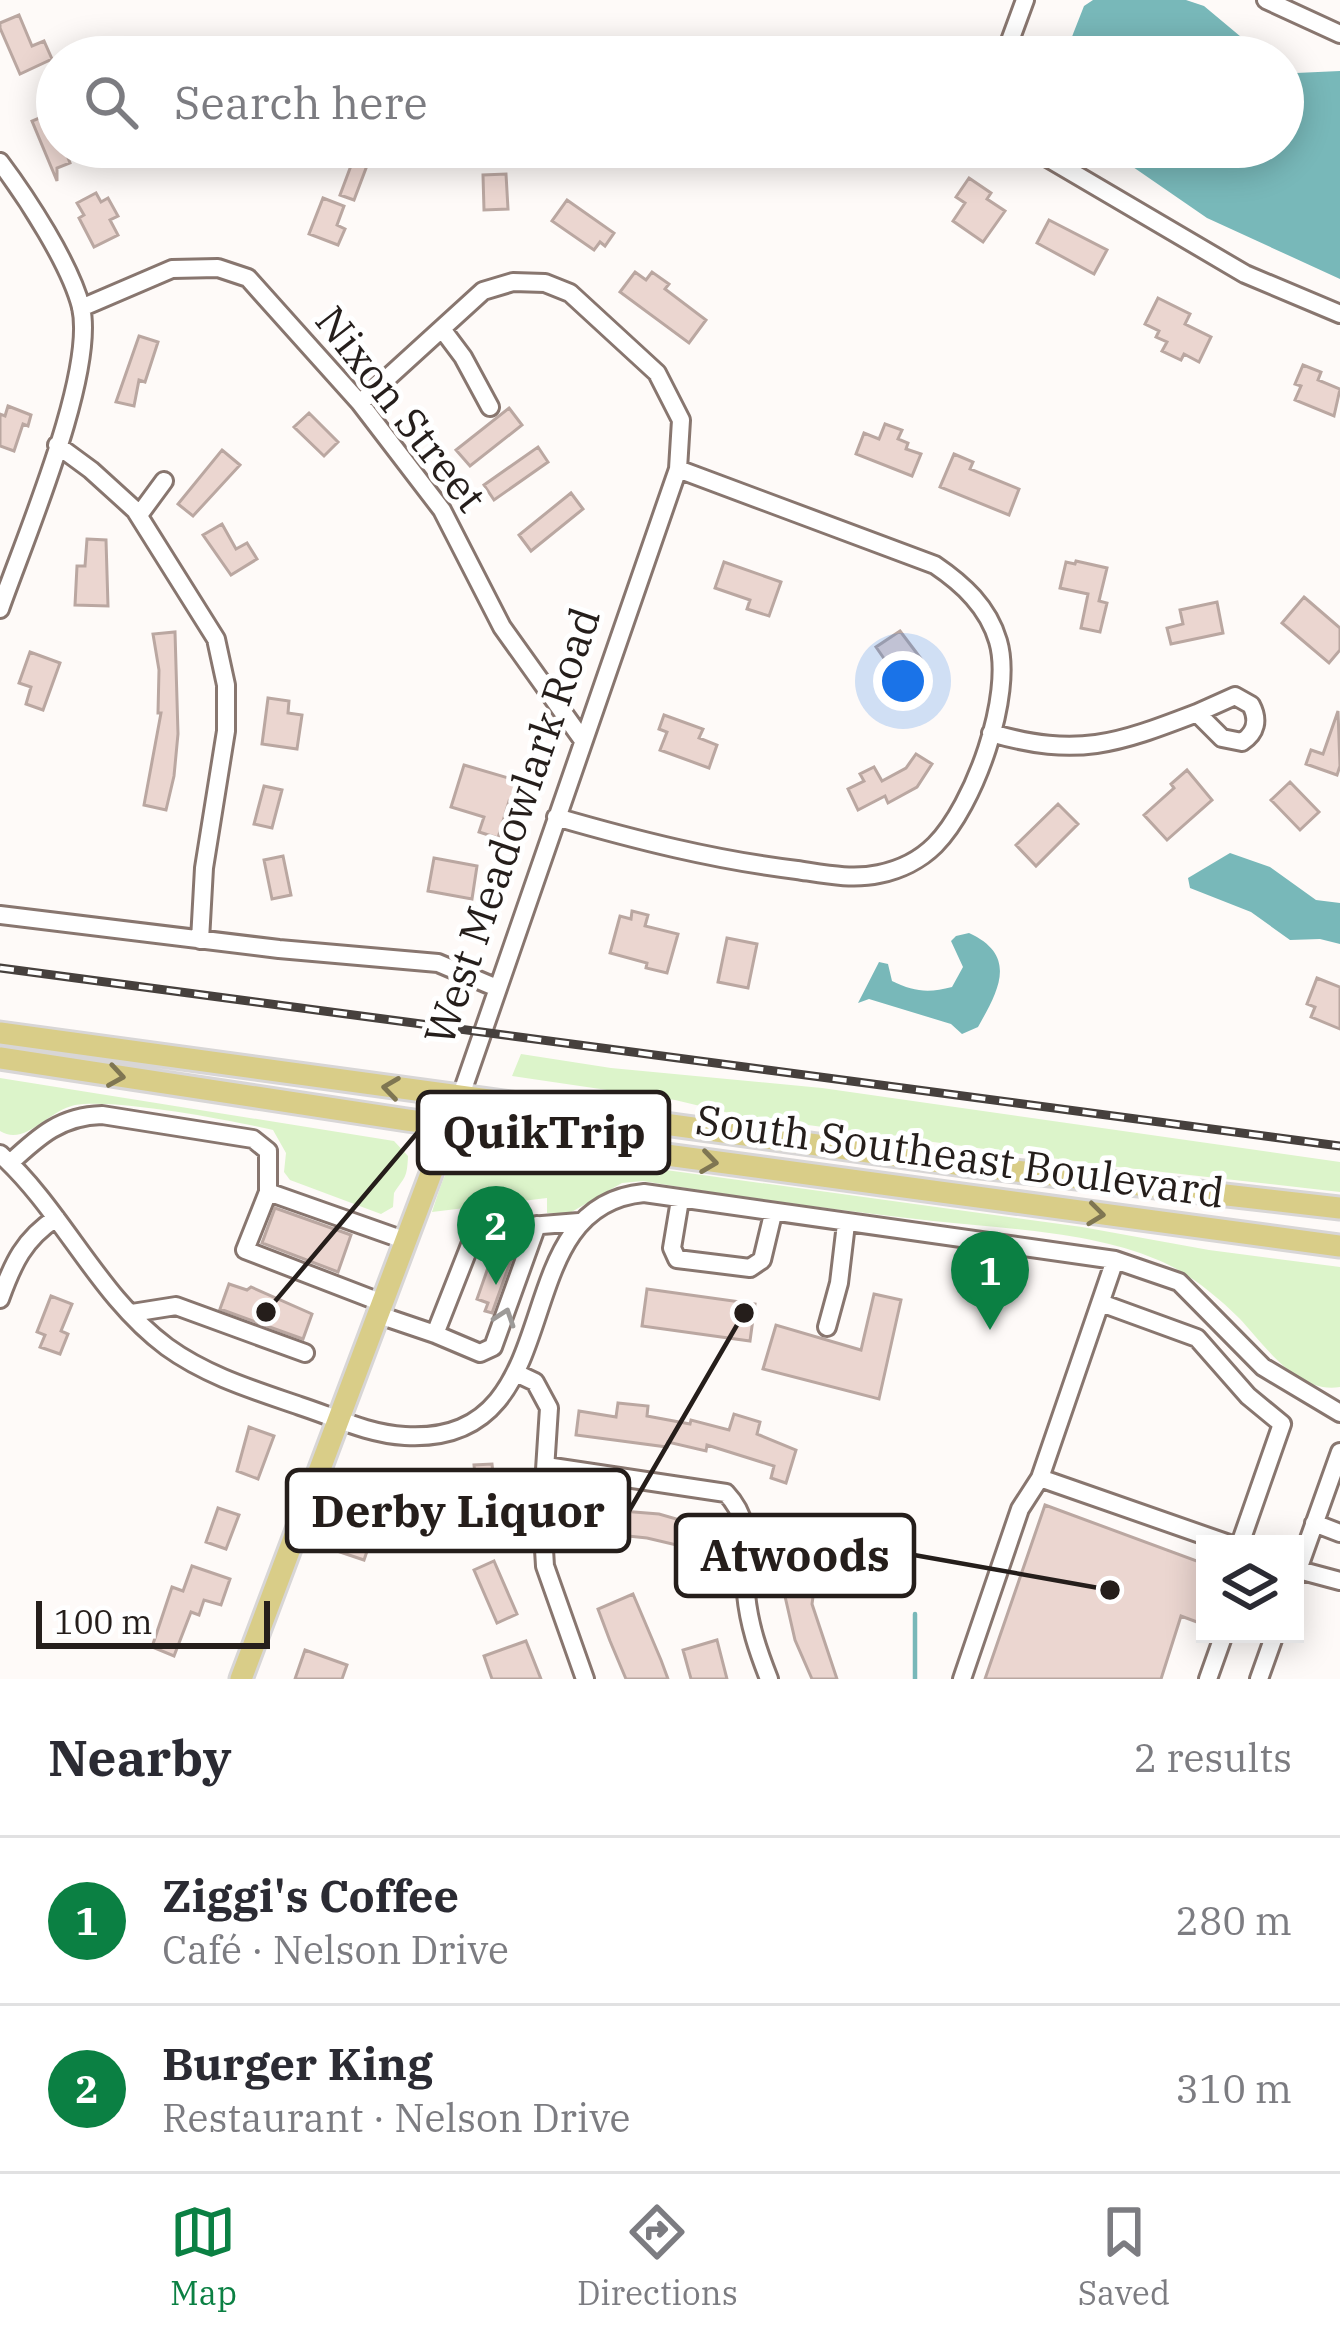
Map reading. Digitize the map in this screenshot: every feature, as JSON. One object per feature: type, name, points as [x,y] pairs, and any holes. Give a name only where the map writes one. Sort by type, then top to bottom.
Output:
[{"type":"main road","name":"South Southeast Boulevard","points":[[0,1034],[963,1166],[1340,1208]]},
{"type":"main road","name":"South Southeast Boulevard","points":[[0,1058],[449,1126],[1305,1241]]},
{"type":"main road","name":"West Meadowlark Road","points":[[241,1679],[460,1098]]},
{"type":"main road","points":[[1305,1241],[1340,1232]]},
{"type":"main road","points":[[1305,1241],[1340,1251]]},
{"type":"street","points":[[1012,36],[1025,0]]},
{"type":"street","points":[[1266,0],[1340,34]]},
{"type":"street","points":[[0,162],[54,248],[81,308],[77,378],[0,609]]},
{"type":"street","points":[[1065,168],[1245,274],[1340,314]]},
{"type":"street","name":"Nixon Street","points":[[81,308],[172,269],[195,266],[248,278],[360,403],[442,510],[502,627],[582,739]]},
{"type":"street","points":[[360,403],[483,291],[529,281],[570,293],[657,373],[668,389],[681,420],[678,470],[935,565],[954,578],[988,616],[998,638],[1001,680],[991,733],[957,814],[935,844],[909,864],[867,877],[733,862],[668,850],[556,817]]},
{"type":"street","points":[[442,329],[490,407]]},
{"type":"street","points":[[57,445],[117,491],[139,515],[212,628],[226,685],[226,731],[204,868],[200,940]]},
{"type":"street","name":"West Meadowlark Road","points":[[460,1098],[678,470]]},
{"type":"street","points":[[139,515],[164,481]]},
{"type":"street","points":[[991,733],[1052,747],[1082,748],[1110,745],[1197,713]]},
{"type":"street","points":[[0,915],[438,963],[497,988]]},
{"type":"street","points":[[537,1225],[490,1351],[480,1352],[245,1250],[268,1192],[268,1151],[254,1138],[86,1115],[52,1126],[5,1158],[132,1313],[165,1345],[209,1372],[395,1436],[453,1432],[489,1408],[516,1373],[564,1244],[579,1222],[598,1204],[644,1193],[1115,1260],[1179,1282],[1263,1367],[1340,1412]]},
{"type":"street","points":[[268,1192],[404,1240]]},
{"type":"street","points":[[680,1200],[672,1248],[677,1259],[750,1268],[762,1260],[772,1214]]},
{"type":"street","points":[[0,1299],[27,1240],[56,1218]]},
{"type":"street","points":[[435,1334],[475,1235],[482,1230],[579,1222]]},
{"type":"street","points":[[827,1328],[839,1283],[846,1224]]},
{"type":"street","points":[[962,1679],[1020,1509],[1040,1478],[1115,1260]]},
{"type":"street","points":[[1101,1303],[1197,1338],[1248,1396],[1282,1424],[1243,1535]]},
{"type":"street","points":[[132,1313],[176,1306],[304,1354]]},
{"type":"street","points":[[516,1373],[535,1382],[546,1397],[550,1418],[542,1516],[545,1566],[585,1679]]},
{"type":"street","points":[[1304,1551],[1340,1452]]},
{"type":"street","points":[[546,1466],[726,1493],[746,1522],[748,1609],[769,1679]]},
{"type":"street","points":[[1040,1478],[1202,1535]]},
{"type":"street","points":[[1315,1523],[1340,1533]]},
{"type":"street","points":[[1304,1574],[1340,1581]]},
{"type":"street","points":[[1208,1679],[1220,1643]]},
{"type":"street","points":[[1259,1679],[1272,1643]]},
{"type":"green space","points":[[521,1054],[611,1068],[822,1088],[1340,1162],[1340,1192],[742,1116],[675,1100],[512,1076]]},
{"type":"green space","points":[[0,1078],[394,1141],[408,1156],[406,1173],[394,1193],[393,1207],[381,1214],[290,1180],[284,1172],[286,1153],[273,1130],[173,1111],[93,1104],[65,1108],[27,1131],[9,1135],[0,1131]]},
{"type":"green space","points":[[484,1145],[1340,1267],[1340,1387],[1309,1383],[1296,1375],[1221,1301],[1180,1271],[1132,1250],[1076,1237],[643,1181],[622,1183],[568,1214],[547,1213],[547,1198],[432,1212],[455,1160]]},
{"type":"water","points":[[1093,0],[1186,0],[1204,6],[1240,36],[1072,36],[1084,6]]},
{"type":"water","points":[[1340,71],[1340,279],[1207,218],[1134,168],[1304,168],[1304,73]]},
{"type":"water","points":[[1230,853],[1270,867],[1316,900],[1340,903],[1340,944],[1290,940],[1251,912],[1190,888],[1188,878]]},
{"type":"water","points":[[969,933],[985,942],[999,963],[997,988],[978,1027],[962,1034],[951,1024],[869,999],[858,1003],[879,962],[888,964],[892,981],[907,987],[929,991],[952,987],[963,967],[951,941]]},
{"type":"building","points":[[19,15],[32,46],[36,44],[36,66],[20,74],[0,23]]},
{"type":"building","points":[[350,168],[366,168],[354,200],[340,195]]},
{"type":"building","points":[[506,174],[508,209],[484,210],[483,175]]},
{"type":"building","points":[[969,178],[991,193],[987,199],[1005,211],[983,242],[953,221],[965,203],[956,197]]},
{"type":"building","points":[[96,193],[101,202],[108,198],[118,216],[110,220],[118,235],[94,247],[77,203]]},
{"type":"building","points":[[323,198],[344,206],[337,225],[345,229],[338,245],[309,234]]},
{"type":"building","points":[[567,200],[614,233],[605,246],[600,242],[594,250],[552,221]]},
{"type":"building","points":[[1049,220],[1107,250],[1094,274],[1037,243]]},
{"type":"building","points":[[635,272],[646,280],[652,272],[669,284],[665,289],[706,320],[689,343],[620,292]]},
{"type":"building","points":[[1158,298],[1190,314],[1185,324],[1211,337],[1199,362],[1162,351],[1167,342],[1145,324]]},
{"type":"building","points":[[139,336],[158,342],[145,382],[139,380],[134,406],[116,402]]},
{"type":"building","points":[[1303,365],[1321,372],[1318,380],[1340,389],[1334,416],[1295,400]]},
{"type":"building","points":[[8,406],[31,415],[14,451],[0,446],[0,414],[5,416]]},
{"type":"building","points":[[509,408],[522,425],[470,466],[456,450]]},
{"type":"building","points":[[309,413],[338,442],[324,456],[294,427]]},
{"type":"building","points":[[885,424],[902,430],[898,439],[908,443],[906,449],[921,454],[912,476],[856,454],[864,433],[879,439]]},
{"type":"building","points":[[538,447],[548,462],[494,500],[484,485]]},
{"type":"building","points":[[222,450],[240,465],[193,516],[178,504]]},
{"type":"building","points":[[954,454],[973,462],[970,469],[1019,489],[1009,515],[940,487]]},
{"type":"building","points":[[571,493],[583,509],[531,551],[519,535]]},
{"type":"building","points":[[222,524],[236,549],[247,543],[257,559],[231,575],[203,535]]},
{"type":"building","points":[[87,539],[106,540],[108,606],[75,605],[77,566],[85,566]]},
{"type":"building","points":[[724,562],[781,582],[769,616],[747,609],[750,600],[715,588]]},
{"type":"building","points":[[1066,562],[1107,568],[1099,601],[1107,603],[1100,632],[1081,628],[1088,594],[1060,588]]},
{"type":"building","points":[[1304,597],[1340,628],[1340,650],[1329,663],[1282,623]]},
{"type":"building","points":[[1217,602],[1223,633],[1171,644],[1167,628],[1183,624],[1180,610]]},
{"type":"building","points":[[900,631],[928,668],[903,686],[876,647]]},
{"type":"building","points":[[175,632],[178,734],[166,810],[144,805],[161,713],[153,634]]},
{"type":"building","points":[[30,652],[60,663],[43,710],[26,704],[31,687],[19,683]]},
{"type":"building","points":[[268,698],[289,701],[288,713],[302,715],[297,749],[262,744]]},
{"type":"building","points":[[1338,711],[1337,775],[1306,764],[1311,750],[1323,754]]},
{"type":"building","points":[[664,715],[703,729],[699,738],[717,745],[709,768],[660,750],[667,732],[659,729]]},
{"type":"building","points":[[916,754],[932,764],[917,787],[888,803],[885,796],[858,810],[848,789],[864,781],[860,774],[874,767],[882,781],[906,768]]},
{"type":"building","points":[[464,765],[522,782],[516,803],[509,801],[498,838],[479,832],[484,817],[451,807]]},
{"type":"building","points":[[1187,770],[1212,800],[1167,840],[1144,815]]},
{"type":"building","points":[[1290,782],[1319,812],[1300,830],[1271,800]]},
{"type":"building","points":[[264,786],[282,790],[272,828],[254,824]]},
{"type":"building","points":[[1058,804],[1078,824],[1036,866],[1016,845]]},
{"type":"building","points":[[283,856],[291,895],[272,899],[264,860]]},
{"type":"building","points":[[434,858],[477,866],[472,899],[428,891]]},
{"type":"building","points":[[632,911],[648,915],[645,926],[678,934],[667,973],[610,953],[620,916],[631,919]]},
{"type":"building","points":[[727,938],[757,944],[748,988],[718,982]]},
{"type":"building","points":[[1317,978],[1340,987],[1340,1029],[1311,1017],[1315,1007],[1307,1004]]},
{"type":"building","points":[[275,1208],[351,1235],[338,1272],[262,1243]]},
{"type":"building","points":[[503,1244],[515,1249],[492,1313],[485,1311],[488,1303],[477,1299],[490,1262],[496,1264]]},
{"type":"building","points":[[229,1284],[251,1287],[312,1314],[303,1339],[220,1309]]},
{"type":"building","points":[[647,1289],[755,1304],[750,1341],[642,1326]]},
{"type":"building","points":[[874,1294],[901,1300],[879,1399],[763,1369],[776,1325],[861,1350]]},
{"type":"building","points":[[51,1296],[72,1304],[61,1331],[68,1334],[60,1354],[40,1347],[45,1335],[37,1332]]},
{"type":"building","points":[[618,1403],[648,1406],[647,1416],[729,1430],[734,1414],[760,1422],[757,1434],[796,1450],[786,1483],[771,1478],[774,1466],[707,1445],[706,1451],[668,1442],[667,1447],[576,1435],[579,1411],[616,1417]]},
{"type":"building","points":[[249,1427],[274,1436],[258,1479],[237,1471]]},
{"type":"building","points":[[492,1464],[496,1503],[482,1504],[485,1530],[456,1533],[453,1488],[476,1486],[474,1465]]},
{"type":"building","points":[[358,1502],[381,1510],[364,1560],[340,1552]]},
{"type":"building","points":[[1045,1505],[1196,1561],[1196,1622],[1181,1616],[1161,1679],[985,1679]]},
{"type":"building","points":[[572,1507],[659,1514],[718,1531],[710,1554],[693,1547],[690,1555],[679,1550],[681,1546],[647,1538],[570,1530]]},
{"type":"building","points":[[218,1508],[239,1515],[226,1549],[206,1542]]},
{"type":"building","points":[[494,1561],[517,1614],[497,1623],[474,1570]]},
{"type":"building","points":[[797,1562],[824,1566],[821,1583],[815,1582],[812,1604],[837,1679],[812,1679],[795,1640],[780,1591],[783,1574],[795,1576]]},
{"type":"building","points":[[192,1566],[230,1579],[221,1605],[204,1600],[199,1615],[191,1612],[174,1656],[152,1647],[172,1587],[183,1591]]},
{"type":"building","points":[[633,1594],[668,1679],[626,1679],[610,1641],[598,1609]]},
{"type":"building","points":[[717,1640],[727,1679],[691,1679],[683,1650]]},
{"type":"building","points":[[526,1641],[541,1679],[492,1679],[484,1656]]},
{"type":"building","points":[[305,1650],[347,1665],[342,1679],[295,1679]]},
{"type":"waterway","points":[[915,1614],[915,1679]]},
{"type":"railway","points":[[0,968],[1340,1146]]},
{"type":"place","name":"Burger King","points":[[496,1285]]},
{"type":"place","name":"QuikTrip","points":[[266,1312]]},
{"type":"place","name":"Derby Liquor","points":[[744,1313]]},
{"type":"place","name":"Ziggi's Coffee","points":[[990,1330]]},
{"type":"place","name":"Atwoods","points":[[1110,1590]]}]
